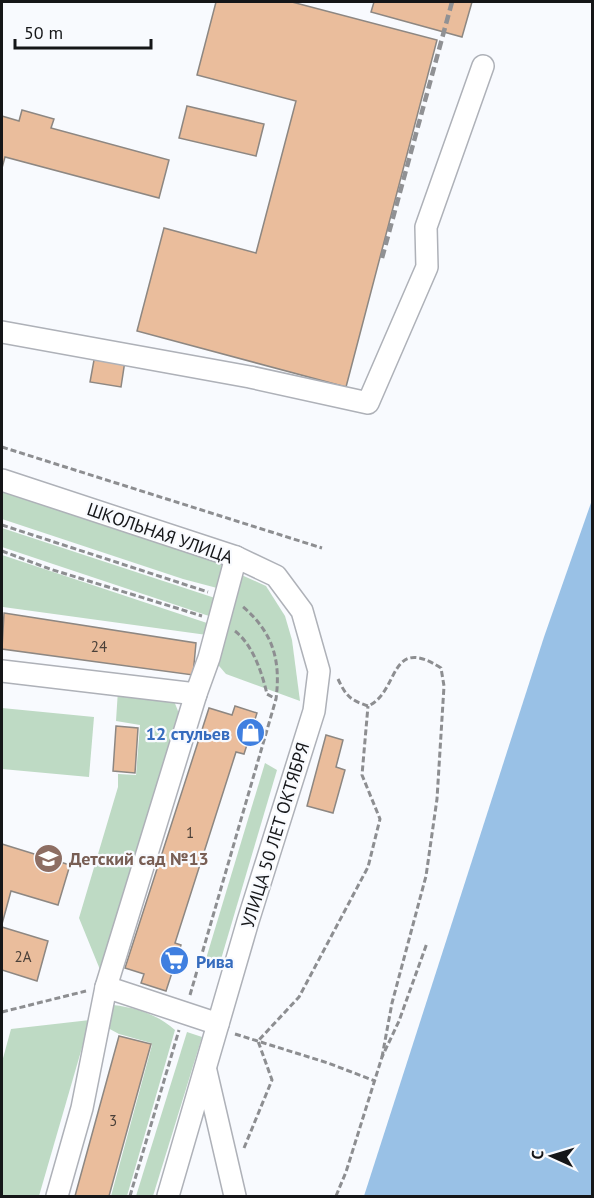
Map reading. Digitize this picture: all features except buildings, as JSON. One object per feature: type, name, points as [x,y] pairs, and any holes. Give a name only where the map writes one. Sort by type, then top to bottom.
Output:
[{"type":"street","points":[[2,332],[250,377],[368,403],[427,267],[426,227],[483,66]]},
{"type":"street","name":"ШКОЛЬНАЯ УЛИЦА","points":[[2,480],[236,557],[276,576],[303,610]]},
{"type":"street","points":[[57,1197],[82,1108],[106,987],[196,693],[209,658],[236,557]]},
{"type":"street","name":"УЛИЦА 50 ЛЕТ ОКТЯБРЯ","points":[[168,1197],[271,845],[314,711],[319,671],[303,610]]},
{"type":"street","points":[[2,671],[196,693]]},
{"type":"street","points":[[106,987],[185,1011],[218,1024]]},
{"type":"street","points":[[206,1069],[233,1187]]},
{"type":"path","points":[[2,447],[322,548]]},
{"type":"path","points":[[2,525],[238,603],[257,619],[267,636],[278,665],[276,699],[130,1197]]},
{"type":"path","points":[[2,550],[50,569],[227,624],[243,636],[262,672],[267,694],[276,699]]},
{"type":"path","points":[[336,671],[345,694],[356,702],[368,706],[378,702],[398,665],[408,659],[427,660],[441,668],[444,686],[437,798],[426,876],[392,1003],[382,1057],[336,1197]]},
{"type":"path","points":[[258,1041],[299,997],[368,867],[380,819],[362,775],[368,706]]},
{"type":"path","points":[[382,1057],[399,1021],[427,943]]},
{"type":"path","points":[[2,1012],[106,987]]},
{"type":"path","points":[[218,1024],[231,1032],[328,1063],[375,1081]]},
{"type":"path","points":[[233,1187],[272,1080],[258,1041]]},
{"type":"green space","points":[[2,489],[105,526],[224,564],[217,588],[183,579],[2,519]]},
{"type":"green space","points":[[2,528],[218,599],[212,617],[2,547]]},
{"type":"green space","points":[[2,555],[210,624],[207,635],[3,607],[2,615]]},
{"type":"green space","points":[[237,573],[266,586],[285,616],[292,640],[300,701],[226,674],[213,659]]},
{"type":"green space","points":[[118,690],[172,696],[180,716],[103,977],[79,918],[118,787],[118,774],[136,775],[140,725],[116,721]]},
{"type":"green space","points":[[2,708],[94,717],[89,777],[2,769]]},
{"type":"green space","points":[[265,763],[277,770],[219,966],[205,962]]},
{"type":"green space","points":[[113,1005],[146,1013],[175,1030],[127,1196],[111,1196],[152,1045],[106,1027]]},
{"type":"green space","points":[[90,1020],[39,1196],[2,1196],[2,1062],[11,1029]]},
{"type":"green space","points":[[187,1032],[202,1037],[153,1196],[136,1196]]},
{"type":"water","points":[[592,500],[592,1196],[364,1196],[544,637]]},
{"type":"railway","points":[[382,258],[452,2]]},
{"type":"place","name":"12 стульев","points":[[251,733]]},
{"type":"place","name":"Детский сад №13","points":[[48,858]]},
{"type":"place","name":"Рива","points":[[175,961]]}]
